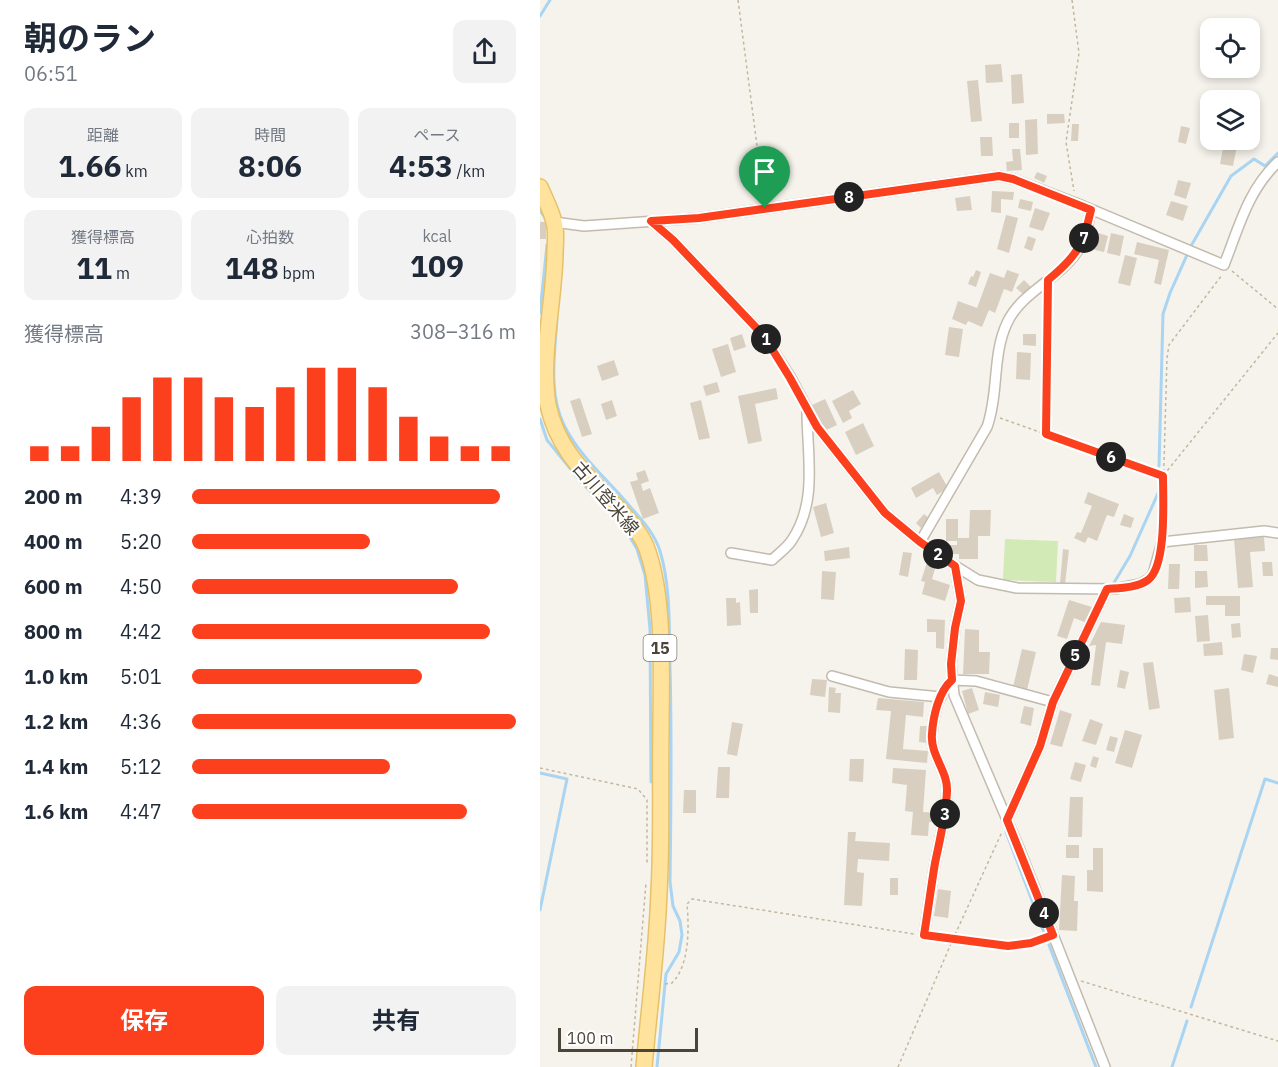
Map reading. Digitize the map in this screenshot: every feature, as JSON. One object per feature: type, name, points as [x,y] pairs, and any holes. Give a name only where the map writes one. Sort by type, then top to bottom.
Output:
[{"type":"main road","name":"古川登米線","points":[[540,188],[554,222],[555,264],[544,380],[547,404],[560,441],[570,456],[628,519],[647,548],[655,583],[661,672],[661,851],[644,1067]]},
{"type":"street","points":[[554,222],[584,226],[699,218],[999,176],[1013,179],[1076,203],[1224,264],[1253,191],[1278,162]]},
{"type":"street","points":[[920,542],[987,427],[991,414],[1000,345],[1008,321],[1021,303],[1063,268],[1078,250],[1085,235],[1091,210]]},
{"type":"street","points":[[651,221],[673,240],[764,336],[817,427],[885,513],[920,542],[978,580],[1017,588],[1111,589],[1140,584],[1149,579],[1153,574],[1162,542],[1264,531],[1278,533]]},
{"type":"street","points":[[731,554],[772,560],[791,542],[802,521],[810,487],[807,409]]},
{"type":"street","points":[[955,566],[961,601],[951,664],[954,695],[1007,820],[1105,1067]]},
{"type":"street","points":[[1007,820],[1040,746],[1053,702],[1111,589]]},
{"type":"street","points":[[832,676],[889,692],[942,697]]},
{"type":"street","points":[[924,935],[944,822],[947,790],[946,780],[933,750],[932,742],[936,712],[946,686],[952,680],[976,681],[1053,702]]},
{"type":"path","points":[[738,0],[765,208]]},
{"type":"path","points":[[1072,0],[1079,53],[1066,142],[1076,203]]},
{"type":"path","points":[[1224,264],[1278,309]]},
{"type":"path","points":[[1162,542],[1167,358],[1170,345],[1224,272],[1224,264]]},
{"type":"path","points":[[1046,434],[1048,280]]},
{"type":"path","points":[[1163,476],[1278,333]]},
{"type":"path","points":[[991,414],[1163,476]]},
{"type":"path","points":[[540,768],[638,789],[647,800],[647,871]]},
{"type":"path","points":[[898,1067],[1007,820]]},
{"type":"path","points":[[631,1067],[646,882]]},
{"type":"path","points":[[668,984],[675,979],[681,968],[688,940],[687,904],[692,899],[1008,946],[1031,943],[1053,935]]},
{"type":"path","points":[[1072,983],[1081,981],[1278,1041]]},
{"type":"green space","points":[[1005,539],[1058,541],[1056,582],[1003,580]]},
{"type":"building","points":[[1001,64],[1003,82],[986,83],[985,65]]},
{"type":"building","points":[[1022,74],[1024,103],[1012,104],[1011,75]]},
{"type":"building","points":[[978,80],[982,121],[971,122],[967,81]]},
{"type":"building","points":[[1047,114],[1064,114],[1065,123],[1047,124]]},
{"type":"building","points":[[1037,119],[1038,154],[1026,155],[1025,120]]},
{"type":"building","points":[[1009,123],[1019,123],[1019,138],[1009,138]]},
{"type":"building","points":[[1072,124],[1079,124],[1078,141],[1071,141]]},
{"type":"building","points":[[1181,126],[1190,128],[1186,144],[1178,142]]},
{"type":"building","points":[[980,137],[992,137],[993,156],[981,156]]},
{"type":"building","points":[[1012,149],[1020,149],[1022,170],[1007,171],[1006,162],[1013,161]]},
{"type":"building","points":[[1223,150],[1236,150],[1233,166],[1220,164]]},
{"type":"building","points":[[1037,172],[1047,176],[1044,183],[1034,178]]},
{"type":"building","points":[[1178,180],[1191,183],[1186,199],[1174,195]]},
{"type":"building","points":[[992,191],[1014,192],[1013,200],[1001,199],[1001,213],[991,212]]},
{"type":"building","points":[[970,196],[972,210],[957,211],[955,198]]},
{"type":"building","points":[[1020,199],[1033,202],[1031,211],[1018,208]]},
{"type":"building","points":[[1171,201],[1188,206],[1183,221],[1166,215]]},
{"type":"building","points":[[1035,208],[1050,213],[1043,231],[1029,227]]},
{"type":"building","points":[[1006,215],[1018,218],[1009,253],[997,249]]},
{"type":"building","points":[[540,222],[546,222],[546,239],[540,239]]},
{"type":"building","points":[[1095,232],[1108,236],[1104,252],[1091,249]]},
{"type":"building","points":[[1111,233],[1124,236],[1120,256],[1107,253]]},
{"type":"building","points":[[1028,236],[1036,239],[1032,251],[1024,248]]},
{"type":"building","points":[[1137,242],[1169,250],[1161,285],[1154,283],[1159,260],[1134,254]]},
{"type":"building","points":[[1125,255],[1137,258],[1130,286],[1118,283]]},
{"type":"building","points":[[976,270],[981,272],[976,287],[968,284]]},
{"type":"building","points":[[1007,270],[1019,274],[1012,292],[1004,289],[995,313],[989,310],[982,327],[968,321],[966,325],[952,319],[958,301],[977,308],[990,273],[1004,278]]},
{"type":"building","points":[[1024,280],[1032,288],[1024,295],[1016,288]]},
{"type":"building","points":[[949,327],[963,329],[959,357],[945,355]]},
{"type":"building","points":[[742,334],[746,347],[734,351],[730,338]]},
{"type":"building","points":[[1023,334],[1036,334],[1036,346],[1023,345]]},
{"type":"building","points":[[728,344],[736,372],[721,377],[712,349]]},
{"type":"building","points":[[1017,352],[1031,353],[1030,380],[1016,379]]},
{"type":"building","points":[[614,360],[619,375],[602,381],[597,366]]},
{"type":"building","points":[[717,382],[720,392],[706,396],[703,386]]},
{"type":"building","points":[[776,388],[778,399],[755,404],[762,441],[748,444],[738,396]]},
{"type":"building","points":[[853,390],[861,404],[849,411],[852,418],[843,423],[832,401]]},
{"type":"building","points":[[580,398],[592,434],[582,437],[570,401]]},
{"type":"building","points":[[825,399],[837,425],[824,431],[812,405]]},
{"type":"building","points":[[612,400],[617,416],[606,420],[601,404]]},
{"type":"building","points":[[701,400],[710,438],[699,440],[690,403]]},
{"type":"building","points":[[863,423],[874,446],[856,455],[845,432]]},
{"type":"building","points":[[645,470],[649,481],[641,484],[643,491],[650,488],[659,513],[643,519],[630,482],[638,480],[636,473]]},
{"type":"building","points":[[939,472],[948,488],[937,495],[933,488],[916,498],[911,488]]},
{"type":"building","points":[[1088,492],[1119,504],[1114,517],[1107,515],[1097,541],[1088,537],[1085,543],[1074,538],[1077,532],[1081,533],[1092,506],[1084,503]]},
{"type":"building","points":[[826,503],[834,533],[821,537],[813,507]]},
{"type":"building","points":[[970,510],[991,510],[990,536],[978,536],[978,559],[959,559],[959,554],[945,554],[945,545],[957,545],[957,541],[946,541],[946,519],[958,519],[958,538],[969,538]]},
{"type":"building","points":[[924,514],[929,518],[921,528],[916,523]]},
{"type":"building","points":[[1124,514],[1134,518],[1131,528],[1120,525]]},
{"type":"building","points":[[1264,537],[1265,551],[1250,552],[1253,587],[1238,588],[1234,539]]},
{"type":"building","points":[[1194,545],[1207,545],[1208,561],[1194,561]]},
{"type":"building","points":[[849,547],[850,558],[825,561],[824,551]]},
{"type":"building","points":[[1063,549],[1069,550],[1065,584],[1060,583]]},
{"type":"building","points":[[903,552],[912,553],[908,577],[899,575]]},
{"type":"building","points":[[928,559],[937,562],[932,579],[950,585],[945,601],[922,594],[925,582],[921,581]]},
{"type":"building","points":[[1262,562],[1272,562],[1273,576],[1263,576]]},
{"type":"building","points":[[1169,564],[1180,564],[1179,589],[1168,589]]},
{"type":"building","points":[[822,571],[836,572],[834,600],[821,599]]},
{"type":"building","points":[[1195,571],[1207,571],[1208,587],[1195,588]]},
{"type":"building","points":[[758,589],[758,613],[750,613],[749,590]]},
{"type":"building","points":[[1206,596],[1240,596],[1240,616],[1225,616],[1225,605],[1206,605]]},
{"type":"building","points":[[1190,597],[1191,612],[1175,613],[1174,598]]},
{"type":"building","points":[[726,598],[736,598],[736,603],[740,602],[741,625],[727,626]]},
{"type":"building","points":[[1069,600],[1092,607],[1087,623],[1074,618],[1067,639],[1057,636]]},
{"type":"building","points":[[1208,615],[1210,641],[1197,642],[1195,616]]},
{"type":"building","points":[[927,619],[945,620],[944,649],[936,648],[936,632],[927,632]]},
{"type":"building","points":[[1101,622],[1125,625],[1122,644],[1106,642],[1100,686],[1091,685],[1096,645],[1089,646]]},
{"type":"building","points":[[1240,623],[1241,637],[1232,638],[1231,624]]},
{"type":"building","points":[[965,629],[979,630],[979,652],[990,652],[989,674],[963,674]]},
{"type":"building","points":[[1222,642],[1223,655],[1204,656],[1203,644]]},
{"type":"building","points":[[1271,648],[1278,648],[1278,660],[1270,659]]},
{"type":"building","points":[[905,649],[918,650],[917,680],[904,680]]},
{"type":"building","points":[[1022,649],[1036,652],[1027,690],[1013,687]]},
{"type":"building","points":[[1244,654],[1257,656],[1253,673],[1241,670]]},
{"type":"building","points":[[1153,662],[1160,708],[1149,710],[1143,663]]},
{"type":"building","points":[[1120,670],[1129,672],[1125,689],[1117,687]]},
{"type":"building","points":[[1269,674],[1278,677],[1278,687],[1266,684]]},
{"type":"building","points":[[812,679],[827,680],[825,697],[810,695]]},
{"type":"building","points":[[829,687],[836,688],[835,693],[841,693],[840,713],[828,712]]},
{"type":"building","points":[[972,688],[979,710],[968,714],[962,691]]},
{"type":"building","points":[[1229,688],[1234,738],[1219,740],[1214,690]]},
{"type":"building","points":[[985,692],[1000,695],[998,707],[983,704]]},
{"type":"building","points":[[878,698],[924,702],[923,717],[906,715],[903,749],[928,751],[927,763],[886,759],[891,711],[876,710]]},
{"type":"building","points":[[1024,706],[1034,708],[1031,726],[1020,723]]},
{"type":"building","points":[[1060,710],[1072,714],[1062,747],[1050,744]]},
{"type":"building","points":[[1090,719],[1103,724],[1096,745],[1082,741]]},
{"type":"building","points":[[732,722],[743,724],[737,756],[727,754]]},
{"type":"building","points":[[920,726],[929,726],[928,743],[919,742]]},
{"type":"building","points":[[1125,730],[1142,735],[1132,768],[1115,763]]},
{"type":"building","points":[[1110,736],[1118,738],[1114,752],[1106,750]]},
{"type":"building","points":[[1093,756],[1099,758],[1096,768],[1090,766]]},
{"type":"building","points":[[850,759],[864,759],[863,782],[849,781]]},
{"type":"building","points":[[1075,762],[1086,765],[1081,782],[1070,779]]},
{"type":"building","points":[[718,767],[730,767],[729,798],[716,798]]},
{"type":"building","points":[[893,768],[926,770],[923,812],[940,813],[939,822],[929,822],[928,836],[911,835],[913,812],[905,811],[907,785],[892,783]]},
{"type":"building","points":[[684,790],[696,790],[696,813],[683,813]]},
{"type":"building","points":[[1070,797],[1083,797],[1082,837],[1068,837]]},
{"type":"building","points":[[848,832],[856,832],[855,841],[890,843],[889,861],[858,859],[857,872],[864,873],[862,906],[844,905]]},
{"type":"building","points":[[1066,845],[1079,845],[1079,858],[1066,858]]},
{"type":"building","points":[[1093,848],[1103,848],[1103,892],[1087,891],[1087,870],[1093,870]]},
{"type":"building","points":[[1062,875],[1075,876],[1074,901],[1078,901],[1077,931],[1059,930]]},
{"type":"building","points":[[890,878],[898,878],[898,895],[890,895]]},
{"type":"building","points":[[938,889],[951,891],[948,918],[934,916]]},
{"type":"waterway","points":[[540,16],[550,0]]},
{"type":"waterway","points":[[1159,466],[1163,314],[1170,293],[1191,246],[1231,176],[1254,159],[1265,166],[1278,153]]},
{"type":"waterway","points":[[540,211],[545,217]]},
{"type":"waterway","points":[[540,313],[547,245]]},
{"type":"waterway","points":[[557,318],[554,386],[559,413],[564,425],[582,454],[648,528],[660,551],[666,579],[671,721],[670,882],[673,906],[680,921],[682,935],[679,952],[666,974],[657,1067]]},
{"type":"waterway","points":[[540,419],[547,440],[582,483],[621,522],[637,549],[645,575],[650,629],[651,782]]},
{"type":"waterway","points":[[1112,586],[1130,556],[1159,491],[1159,478]]},
{"type":"waterway","points":[[540,773],[567,779],[540,910]]},
{"type":"waterway","points":[[1191,1007],[1265,779],[1278,783]]},
{"type":"waterway","points":[[1006,832],[1044,932]]},
{"type":"waterway","points":[[1049,945],[1096,1067]]},
{"type":"waterway","points":[[1172,1067],[1187,1021]]},
{"type":"route","points":[[999,176],[1013,179],[1091,210],[1085,235],[1078,250],[1063,268],[1048,280],[1046,434],[1163,476],[1162,542],[1158,560],[1149,579],[1140,584],[1107,589],[1053,702],[1040,746],[1007,820],[1053,935],[1031,943],[1008,946],[924,935],[944,822],[947,790],[946,780],[933,750],[932,735],[936,712],[946,686],[952,680],[951,664],[955,628],[961,601],[955,566],[920,542],[885,513],[817,427],[764,336],[673,240],[651,221],[699,218],[765,208],[999,176]]}]
